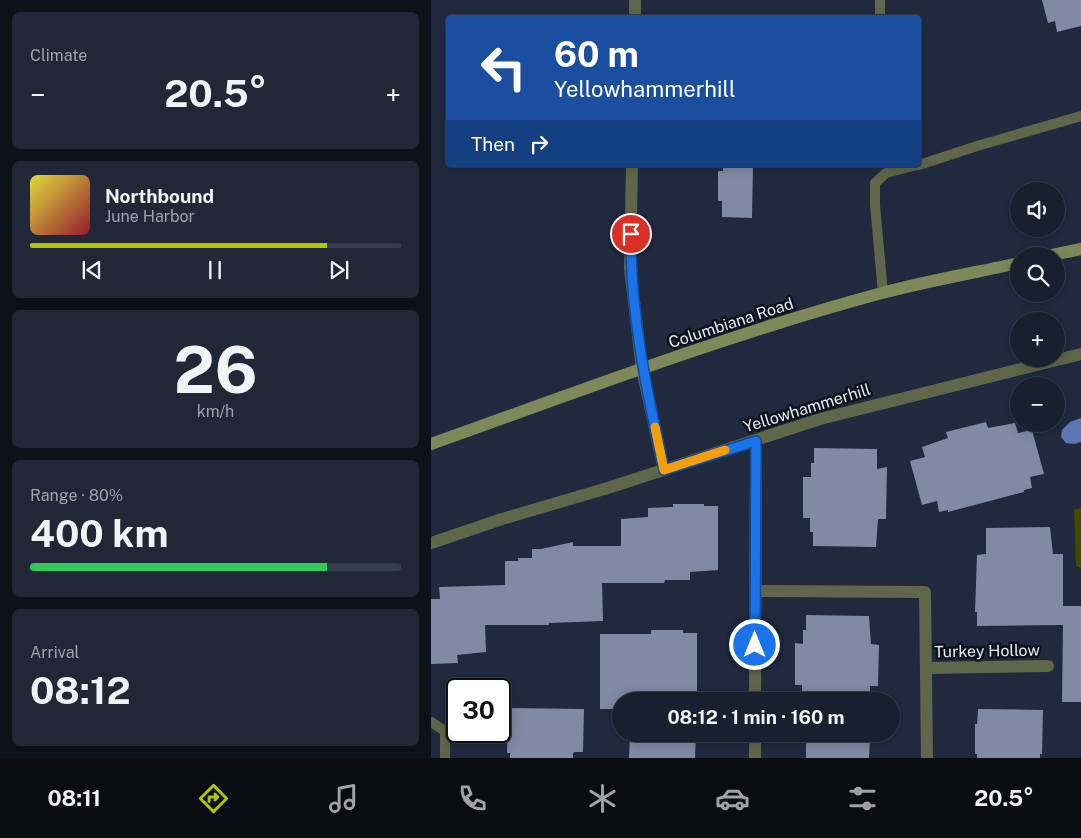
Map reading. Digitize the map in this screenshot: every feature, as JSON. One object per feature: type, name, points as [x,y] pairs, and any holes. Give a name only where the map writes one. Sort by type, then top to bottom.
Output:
[{"type":"main road","points":[[1065,252],[1081,249]]},
{"type":"main road","name":"Columbiana Road","points":[[431,444],[642,369],[785,322],[883,293],[1010,265]]},
{"type":"street","points":[[635,0],[635,15]]},
{"type":"street","points":[[632,167],[630,268],[642,369],[664,470]]},
{"type":"street","name":"Yellowhammerhill","points":[[431,543],[501,519],[611,487],[820,419],[1081,354]]},
{"type":"street","points":[[755,692],[756,441]]},
{"type":"street","points":[[755,591],[925,592],[927,758]]},
{"type":"street","name":"Turkey Hollow","points":[[926,668],[1049,666]]},
{"type":"street","points":[[755,742],[755,758]]},
{"type":"lane","points":[[880,0],[880,15]]},
{"type":"lane","points":[[921,164],[1081,116]]},
{"type":"lane","points":[[883,293],[875,205],[875,183],[886,169],[902,167]]},
{"type":"lane","points":[[431,722],[445,731],[445,758]]},
{"type":"green space","points":[[1081,508],[1081,568],[1076,566],[1074,510]]},
{"type":"water","points":[[1081,418],[1081,442],[1074,444],[1066,443],[1061,437],[1062,432],[1065,432],[1065,427],[1070,422]]},
{"type":"building","points":[[1042,0],[1081,0],[1081,26],[1057,32],[1055,21],[1048,23]]},
{"type":"building","points":[[723,167],[753,167],[752,218],[722,217],[722,201],[718,201],[718,171],[723,171]]},
{"type":"building","points":[[986,422],[988,428],[1010,424],[1010,432],[1033,432],[1044,474],[1030,477],[1032,488],[1024,490],[1024,492],[948,512],[948,510],[939,512],[937,501],[922,505],[910,461],[925,457],[922,447],[948,438],[946,432]]},
{"type":"building","points":[[814,448],[877,449],[877,469],[887,467],[886,519],[878,519],[876,547],[813,546],[810,518],[803,518],[803,477],[811,477],[811,463],[814,463]]},
{"type":"building","points":[[673,504],[718,506],[718,570],[690,572],[690,580],[665,580],[664,583],[602,583],[603,621],[549,623],[549,625],[485,625],[486,652],[457,655],[458,663],[431,664],[431,599],[440,599],[439,587],[505,585],[505,561],[518,561],[518,558],[532,558],[532,549],[541,549],[573,542],[573,546],[621,546],[621,519],[648,517],[648,508],[673,507]]},
{"type":"building","points":[[1050,527],[1053,554],[1063,554],[1063,606],[1081,606],[1081,702],[1062,702],[1063,625],[977,626],[977,612],[975,612],[977,555],[986,554],[986,528]]},
{"type":"building","points":[[806,615],[869,616],[871,644],[879,645],[878,686],[870,686],[870,692],[802,692],[802,685],[795,685],[795,643],[803,644],[803,630],[806,630]]},
{"type":"building","points":[[651,630],[683,630],[683,633],[697,633],[697,692],[612,692],[612,709],[600,709],[600,634],[651,634]]},
{"type":"building","points":[[511,708],[584,709],[583,752],[573,753],[573,758],[510,758],[510,753],[507,753],[507,743],[511,743]]},
{"type":"building","points":[[978,709],[1043,710],[1042,754],[1040,754],[1040,758],[977,758],[977,754],[975,754],[975,724],[977,724]]},
{"type":"building","points":[[630,742],[696,742],[695,758],[629,758]]},
{"type":"building","points":[[806,742],[870,742],[869,758],[806,758]]},
{"type":"slow traffic","points":[[655,427],[664,470],[725,450]]},
{"type":"route","points":[[631,234],[630,268],[642,369],[664,470],[756,441],[755,645]]}]
